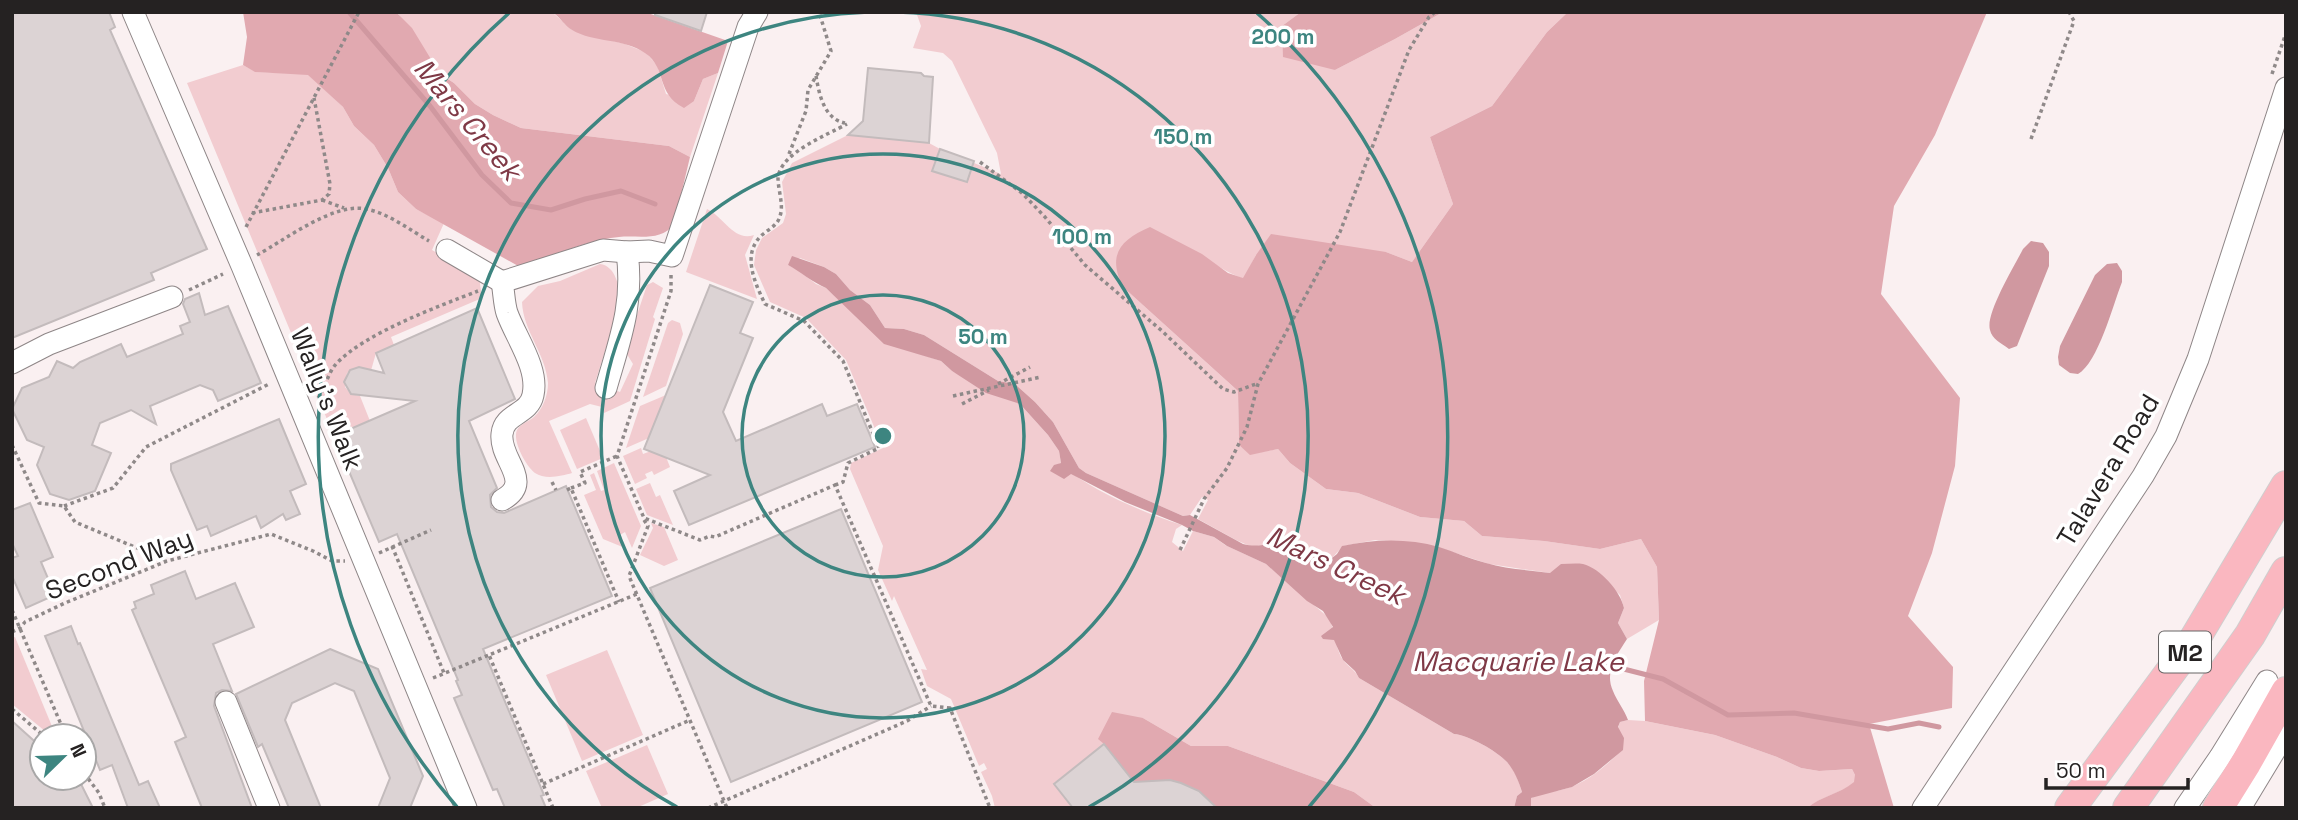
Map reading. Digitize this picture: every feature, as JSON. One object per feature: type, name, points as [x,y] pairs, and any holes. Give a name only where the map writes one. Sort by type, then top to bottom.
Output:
[{"type":"highway","name":"M2","points":[[2070,808],[2194,640],[2286,486]]},
{"type":"highway","name":"M2","points":[[2128,808],[2250,635],[2286,572]]},
{"type":"highway","points":[[2217,808],[2246,764],[2276,686]]},
{"type":"street","name":"Wally's Walk","points":[[133,12],[239,259],[466,808]]},
{"type":"street","points":[[447,250],[502,282],[603,250],[649,251],[672,256],[748,27],[757,12]]},
{"type":"street","name":"Talavera Road","points":[[1923,808],[2136,487],[2166,436],[2198,359],[2277,87]]},
{"type":"street","points":[[606,388],[629,302],[631,278],[627,252]]},
{"type":"street","points":[[502,282],[506,311],[533,380],[531,401],[526,410],[505,422],[502,432],[504,454],[516,475],[515,487],[502,499]]},
{"type":"street","points":[[12,363],[49,344],[172,298]]},
{"type":"street","points":[[2185,808],[2276,686]]},
{"type":"street","points":[[226,702],[269,808]]},
{"type":"street","points":[[2240,808],[2286,732]]},
{"type":"path","points":[[239,259],[252,213],[359,12]]},
{"type":"path","points":[[643,518],[700,540],[726,532],[843,482],[848,463],[879,448],[843,362],[804,321],[765,304],[751,265],[752,250],[781,215],[779,174],[789,156],[806,111],[808,90],[831,51],[819,12]]},
{"type":"path","points":[[1180,550],[1204,499],[1227,468],[1247,427],[1258,384],[1340,232],[1409,50],[1435,12]]},
{"type":"path","points":[[2031,139],[2074,21],[2070,12]]},
{"type":"path","points":[[2277,87],[2286,33]]},
{"type":"path","points":[[789,156],[847,124],[832,117],[824,106],[816,74]]},
{"type":"path","points":[[314,96],[330,184],[329,194],[322,200]]},
{"type":"path","points":[[980,162],[1021,193],[1045,217],[1084,265],[1163,331],[1223,389],[1234,392],[1258,384]]},
{"type":"path","points":[[252,213],[322,200],[346,208],[367,209],[379,213],[447,250]]},
{"type":"path","points":[[196,287],[239,259],[253,257],[332,213],[346,208]]},
{"type":"path","points":[[672,256],[671,291],[617,456],[648,526],[629,576],[727,808]]},
{"type":"path","points":[[304,416],[324,389],[333,368],[345,355],[379,334],[502,282]]},
{"type":"path","points":[[962,404],[1030,367]]},
{"type":"path","points":[[12,444],[39,503],[64,506],[113,488],[146,447],[287,375]]},
{"type":"path","points":[[953,396],[1041,377]]},
{"type":"path","points":[[617,456],[580,472],[585,483],[569,489],[619,602]]},
{"type":"path","points":[[552,482],[556,490]]},
{"type":"path","points":[[835,485],[931,706]]},
{"type":"path","points":[[64,506],[75,522],[167,561]]},
{"type":"path","points":[[431,530],[392,547],[444,673],[637,594]]},
{"type":"path","name":"Second Way","points":[[12,632],[25,622],[65,603],[167,561],[271,534],[332,561],[363,560]]},
{"type":"path","points":[[12,610],[60,722]]},
{"type":"path","points":[[489,655],[554,808]]},
{"type":"path","points":[[708,808],[908,721],[931,706],[950,708],[990,808]]},
{"type":"path","points":[[12,709],[28,722]]},
{"type":"path","points":[[543,783],[690,720]]},
{"type":"path","points":[[98,792],[105,808]]},
{"type":"shaded area","points":[[243,12],[396,12],[412,28],[440,74],[454,83],[475,104],[493,115],[521,128],[669,146],[690,157],[674,224],[669,230],[656,235],[619,237],[594,242],[520,267],[416,209],[398,192],[374,145],[354,126],[343,107],[308,75],[255,72],[243,65],[247,37]]},
{"type":"shaded area","points":[[397,12],[552,12],[572,30],[645,52],[657,65],[666,94],[694,101],[703,79],[718,73],[690,157],[669,146],[521,128],[493,115],[475,104],[454,83],[440,74]]},
{"type":"shaded area","points":[[552,12],[645,12],[728,41],[718,73],[703,79],[694,101],[684,108],[669,95],[657,66],[645,53],[628,45],[581,34],[569,28]]},
{"type":"shaded area","points":[[916,12],[1301,12],[1282,26],[1335,70],[1443,12],[1568,12],[1547,32],[1492,106],[1430,137],[1453,204],[1412,262],[1386,252],[1256,255],[1244,279],[1179,243],[1123,287],[1238,391],[1239,445],[1250,454],[1278,449],[1290,463],[1326,489],[1358,493],[1420,517],[1464,521],[1482,536],[1600,549],[1641,539],[1657,567],[1659,620],[1627,639],[1618,623],[1624,608],[1620,595],[1591,568],[1550,573],[1489,564],[1437,547],[1391,541],[1375,540],[1343,546],[1332,558],[1320,550],[1262,545],[1252,547],[1236,540],[1198,519],[1208,500],[1202,497],[1190,515],[1183,516],[1086,473],[1079,468],[1053,422],[1015,384],[998,381],[924,335],[904,329],[885,328],[870,305],[850,290],[836,274],[824,267],[800,258],[788,265],[826,288],[845,305],[911,351],[941,361],[952,371],[1020,404],[1059,451],[1059,464],[1118,500],[1182,525],[1176,529],[1172,542],[1183,551],[1193,531],[1214,537],[1266,564],[1329,618],[1341,657],[1359,678],[1454,734],[1482,744],[1507,762],[1522,792],[1517,796],[1514,808],[1376,808],[1354,792],[1228,746],[1191,746],[1143,718],[1054,783],[1073,808],[995,808],[981,772],[987,769],[984,763],[979,766],[951,699],[927,686],[921,669],[927,670],[894,596],[892,601],[878,570],[883,546],[850,469],[851,463],[883,448],[846,360],[806,318],[770,302],[754,265],[756,250],[762,238],[783,223],[786,214],[782,182],[792,163],[848,135],[929,143],[940,149],[933,171],[966,182],[974,163],[1001,174],[997,153],[952,61],[943,53],[913,48],[921,26]]},
{"type":"shaded area","points":[[1301,12],[1443,12],[1335,70],[1283,57],[1282,26]]},
{"type":"shaded area","points":[[1568,12],[1987,12],[1935,135],[1894,206],[1881,294],[1960,398],[1955,466],[1932,553],[1908,616],[1953,667],[1952,708],[1869,724],[1894,808],[1807,808],[1854,782],[1852,769],[1819,771],[1801,768],[1715,735],[1645,721],[1644,681],[1659,620],[1657,567],[1641,539],[1600,549],[1482,536],[1464,521],[1420,517],[1358,493],[1326,489],[1290,463],[1278,449],[1250,455],[1239,445],[1238,391],[1123,287],[1118,276],[1116,266],[1119,250],[1131,237],[1150,227],[1202,254],[1228,273],[1243,278],[1271,234],[1386,252],[1412,262],[1453,204],[1430,137],[1492,106],[1547,32]]},
{"type":"shaded area","points":[[243,65],[256,72],[308,74],[343,107],[354,126],[374,145],[398,192],[416,209],[444,223],[432,250],[479,277],[482,298],[391,337],[394,345],[376,353],[370,374],[359,367],[347,373],[345,387],[351,394],[360,396],[370,421],[334,436],[187,83]]},
{"type":"shaded area","points":[[707,209],[735,232],[754,235],[745,255],[757,299],[686,272]]},
{"type":"shaded area","points":[[600,264],[613,273],[621,300],[595,383],[620,392],[633,364],[625,351],[647,285],[653,282],[663,288],[653,317],[655,319],[630,401],[604,413],[602,407],[590,404],[549,421],[572,473],[554,477],[539,475],[528,465],[516,440],[517,430],[534,417],[542,406],[548,383],[543,362],[526,323],[522,302],[538,286],[560,281]]},
{"type":"shaded area","points":[[672,320],[680,323],[683,334],[666,386],[643,397],[668,323]]},
{"type":"shaded area","points":[[666,395],[649,438],[626,448],[640,406]]},
{"type":"shaded area","points":[[586,418],[603,458],[577,469],[560,430]]},
{"type":"shaded area","points":[[641,448],[643,454],[651,451],[666,457],[670,467],[654,475],[652,471],[645,474],[647,478],[635,484],[623,456]]},
{"type":"shaded area","points":[[614,463],[641,526],[632,548],[625,532],[620,535],[625,548],[603,539],[584,495],[596,490],[590,475],[594,473],[601,491],[604,490],[597,471]]},
{"type":"shaded area","points":[[650,483],[656,497],[660,495],[673,525],[647,515],[636,489]]},
{"type":"shaded area","points":[[651,523],[664,527],[678,560],[664,566],[640,555],[653,528]]},
{"type":"shaded area","points":[[15,637],[50,722],[34,722],[12,704],[12,638]]},
{"type":"shaded area","points":[[607,650],[643,735],[582,761],[546,675]]},
{"type":"shaded area","points":[[1112,712],[1143,718],[1191,746],[1228,746],[1354,792],[1376,808],[1213,808],[1203,796],[1182,783],[1158,781],[1155,808],[1098,739]]},
{"type":"shaded area","points":[[1628,720],[1715,735],[1801,768],[1819,771],[1852,769],[1855,782],[1807,808],[1531,808],[1531,798],[1576,785],[1611,761],[1623,749],[1618,728],[1620,722]]},
{"type":"shaded area","points":[[647,745],[668,794],[636,808],[602,808],[586,771]]},
{"type":"water","points":[[2031,241],[2043,243],[2049,252],[2049,266],[2017,346],[2009,349],[1997,341],[1990,330],[1992,313],[2023,249]]},
{"type":"water","name":"Macquarie Lake","points":[[792,256],[836,274],[850,290],[870,305],[885,328],[904,329],[924,335],[998,381],[1015,384],[1053,422],[1079,468],[1086,473],[1183,516],[1190,515],[1243,544],[1294,546],[1311,549],[1332,558],[1342,546],[1403,541],[1439,547],[1510,568],[1550,573],[1561,564],[1590,566],[1603,575],[1614,588],[1624,608],[1618,623],[1627,639],[1613,664],[1610,677],[1613,691],[1628,720],[1620,722],[1618,727],[1624,738],[1623,750],[1594,774],[1572,787],[1531,798],[1531,808],[1514,808],[1517,796],[1522,792],[1507,762],[1482,744],[1454,734],[1359,678],[1343,660],[1334,640],[1323,639],[1321,636],[1333,627],[1323,611],[1307,601],[1266,564],[1214,537],[1193,531],[1125,502],[1071,474],[1064,479],[1050,471],[1054,465],[1061,463],[1059,451],[1020,404],[986,393],[941,361],[884,344],[826,288],[788,265]]},
{"type":"water","points":[[2117,263],[2122,271],[2122,282],[2098,346],[2085,368],[2078,374],[2070,373],[2059,365],[2060,346],[2095,275],[2107,264]]},
{"type":"building","points":[[12,12],[109,12],[115,27],[110,30],[207,249],[151,273],[154,280],[12,338]]},
{"type":"building","points":[[655,12],[707,12],[701,31],[655,15]]},
{"type":"building","points":[[868,68],[921,73],[933,77],[929,143],[848,135],[863,121]]},
{"type":"building","points":[[940,149],[974,161],[967,182],[932,171]]},
{"type":"building","points":[[710,285],[753,302],[740,333],[753,338],[723,412],[736,441],[822,404],[827,416],[857,404],[875,447],[689,525],[674,491],[710,475],[644,449]]},
{"type":"building","points":[[199,293],[205,315],[228,306],[261,383],[218,401],[213,390],[200,385],[150,406],[156,424],[131,410],[100,423],[92,445],[111,453],[95,491],[69,500],[50,494],[37,465],[44,447],[27,440],[12,409],[22,388],[49,377],[57,361],[73,368],[80,362],[121,344],[127,357],[183,334],[180,326],[190,322],[183,304],[185,299]]},
{"type":"building","points":[[477,308],[515,399],[469,421],[497,488],[490,495],[491,507],[504,513],[566,486],[612,596],[483,649],[544,795],[541,796],[546,808],[505,808],[497,789],[493,790],[454,698],[462,695],[456,681],[458,680],[397,534],[379,542],[334,436],[415,401],[351,394],[344,382],[350,370],[359,367],[384,373],[376,353]]},
{"type":"building","points":[[279,419],[306,484],[290,491],[300,514],[286,520],[283,514],[261,528],[256,516],[211,536],[207,526],[197,530],[171,470],[171,464]]},
{"type":"building","points":[[30,503],[53,557],[41,562],[55,595],[26,608],[12,576],[12,558],[18,556],[12,543],[12,510]]},
{"type":"building","points":[[841,509],[922,702],[731,782],[650,588]]},
{"type":"building","points":[[185,571],[196,599],[235,583],[254,627],[213,644],[232,691],[222,690],[216,693],[214,706],[252,808],[202,808],[175,742],[186,737],[132,610],[136,608],[134,602],[154,594],[151,585]]},
{"type":"building","points":[[71,626],[139,785],[148,781],[160,808],[128,808],[112,765],[100,770],[98,722],[80,722],[45,636]]},
{"type":"building","points":[[330,649],[378,669],[423,776],[410,808],[378,808],[390,778],[354,691],[335,683],[292,703],[285,720],[321,808],[289,808],[262,744],[258,747],[236,694]]},
{"type":"building","points":[[12,721],[28,735],[28,792],[85,792],[93,808],[12,808]]},
{"type":"building","points":[[1104,744],[1134,782],[1170,780],[1181,783],[1199,791],[1217,808],[1073,808],[1054,784]]},
{"type":"waterway","name":"Mars Creek","points":[[349,12],[430,106],[482,175],[511,203],[551,210],[621,191],[655,204]]},
{"type":"waterway","name":"Mars Creek","points":[[1604,664],[1663,679],[1728,715],[1794,713],[1888,729],[1919,723],[1939,727]]}]
